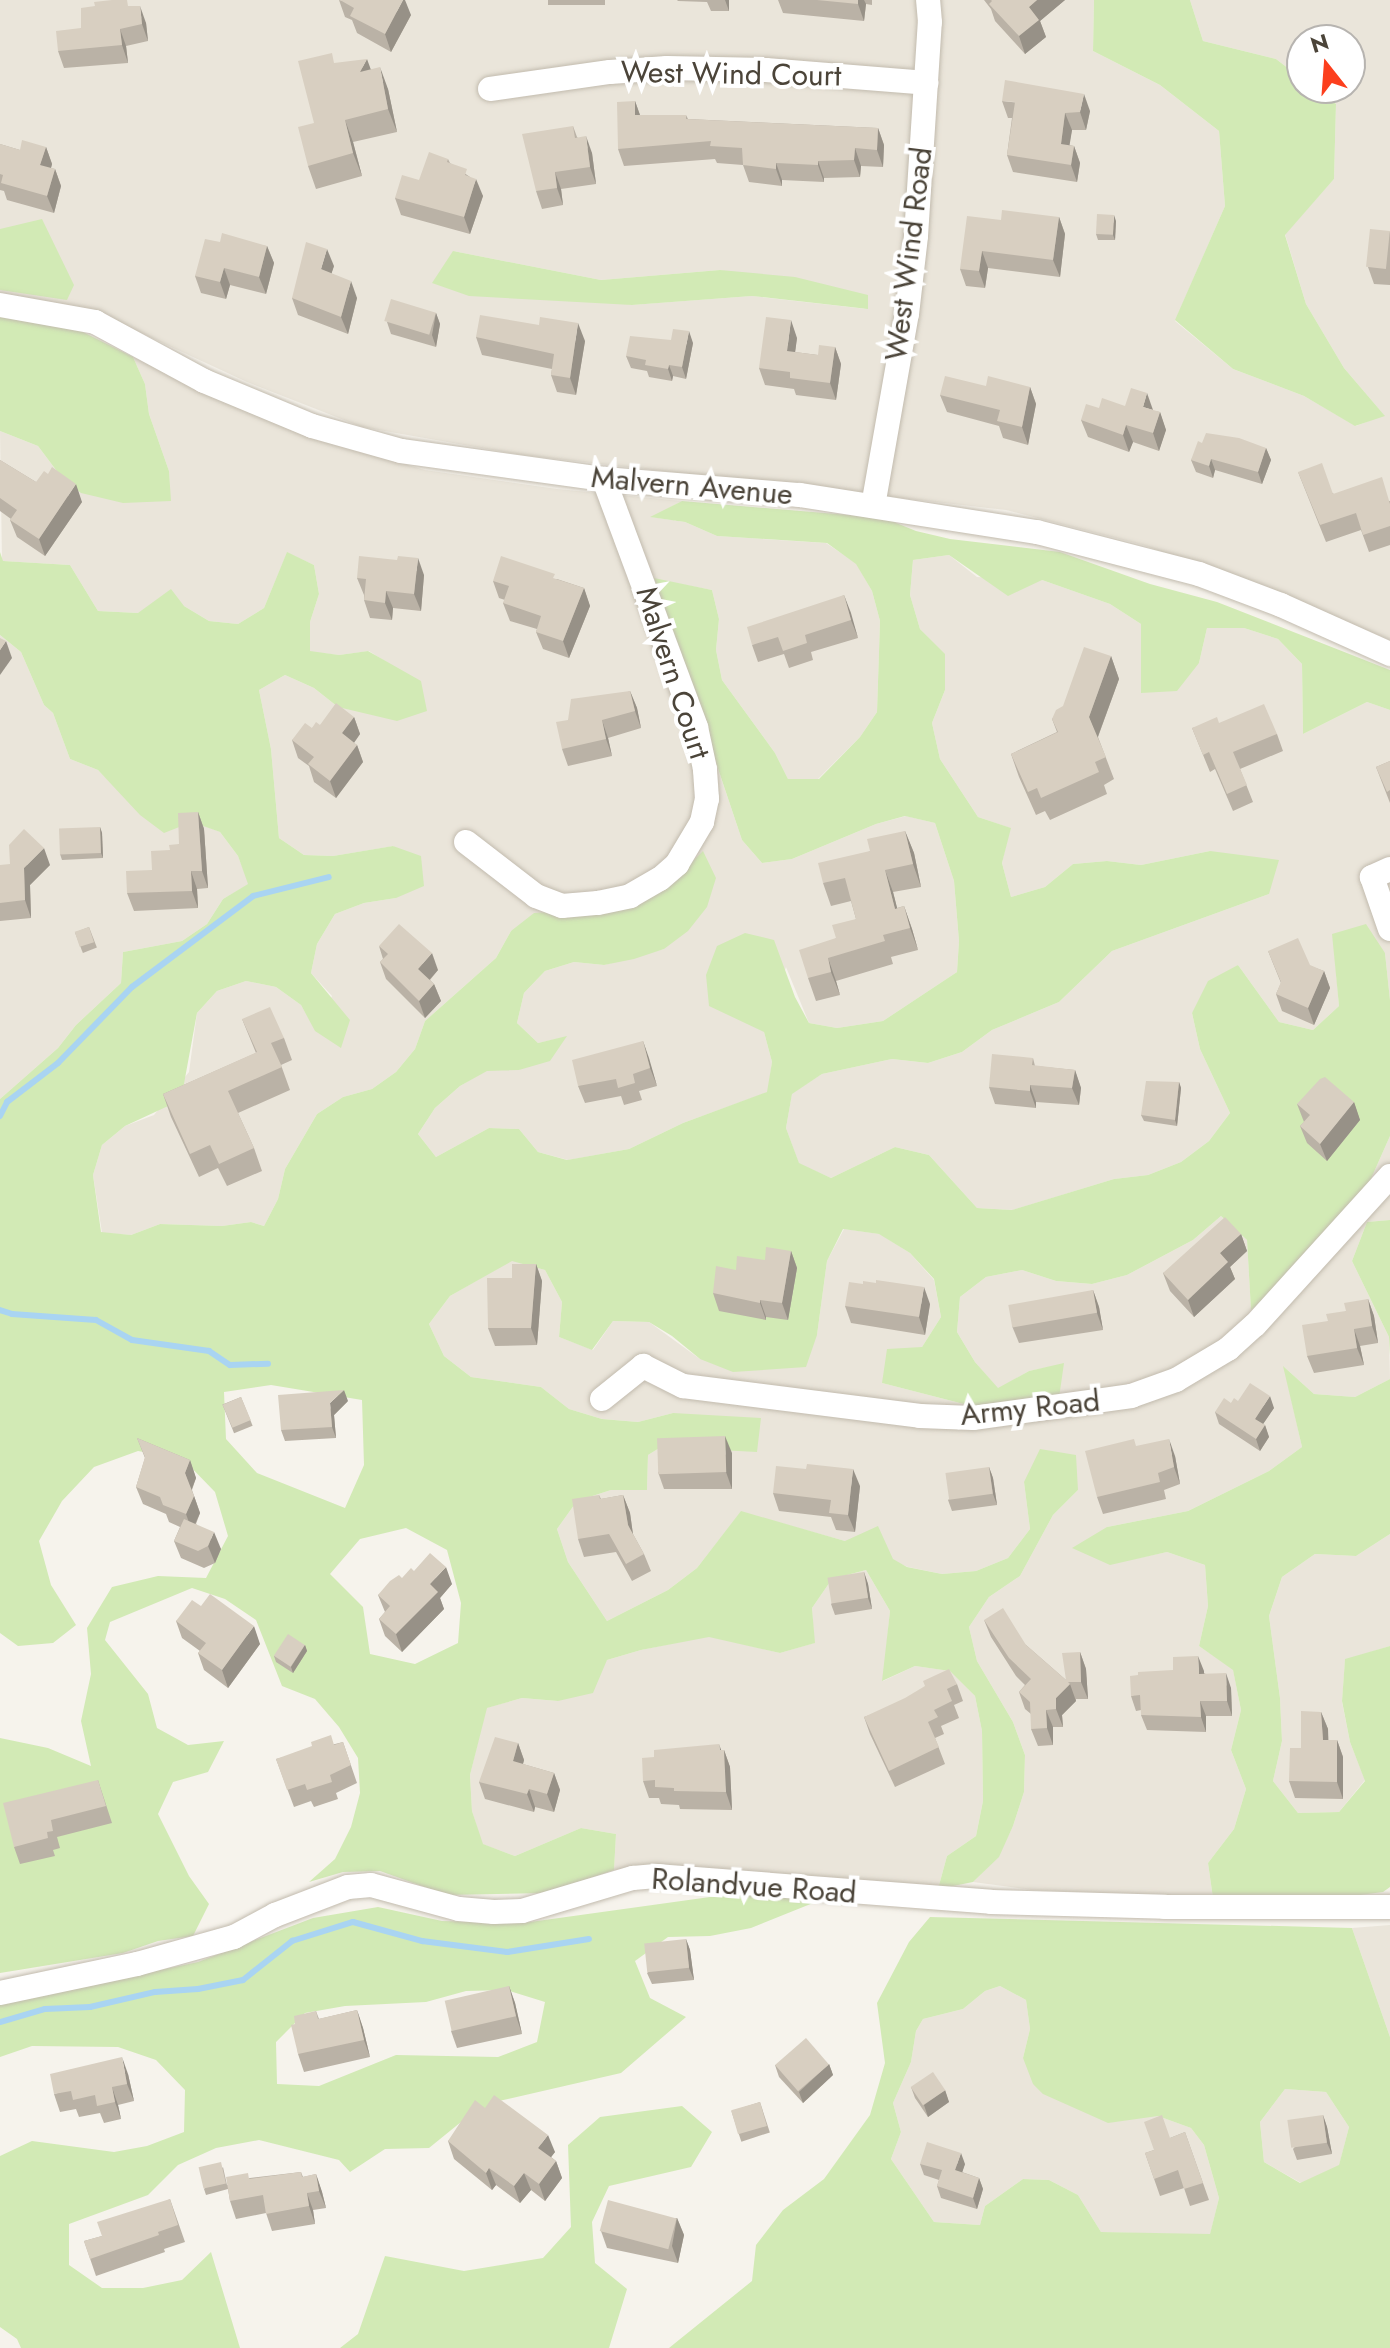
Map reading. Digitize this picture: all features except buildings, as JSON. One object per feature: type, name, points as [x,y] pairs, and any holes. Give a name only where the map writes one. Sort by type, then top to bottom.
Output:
[{"type":"street","name":"West Wind Road","points":[[873,506],[909,298],[930,22],[928,0]]},
{"type":"street","name":"West Wind Court","points":[[490,89],[584,75],[667,68],[766,70],[926,83]]},
{"type":"street","name":"Malvern Avenue","points":[[0,305],[95,322],[204,381],[312,426],[401,451],[604,479],[786,493],[981,521],[1151,559],[1267,599],[1390,654]]},
{"type":"street","name":"Malvern Court","points":[[466,842],[536,896],[562,906],[598,903],[630,896],[660,879],[677,864],[702,822],[707,799],[705,769],[696,727],[604,479]]},
{"type":"street","points":[[1390,869],[1372,877],[1390,929]]},
{"type":"street","name":"Army Road","points":[[602,1399],[643,1366],[683,1386],[920,1416],[973,1418],[1131,1396],[1176,1380],[1228,1349],[1255,1325],[1390,1176]]},
{"type":"street","name":"Rolandvue Road","points":[[0,1993],[137,1964],[234,1937],[275,1915],[348,1887],[371,1885],[459,1909],[494,1912],[522,1911],[633,1878],[656,1876],[991,1902],[1194,1908],[1390,1907]]},
{"type":"shaded area","points":[[0,0],[1094,0],[1093,51],[1160,85],[1219,131],[1225,206],[1175,321],[1233,369],[1304,396],[1356,426],[1384,415],[1344,368],[1306,304],[1285,234],[1334,179],[1336,104],[1366,104],[1366,24],[1286,24],[1286,67],[1276,59],[1203,41],[1190,0],[1390,0],[1390,640],[1271,590],[1143,545],[1006,510],[522,455],[362,427],[247,382],[111,319],[0,305]],"holes":[[[453,251],[601,280],[720,270],[867,309],[752,296],[631,305]]]},
{"type":"shaded area","points":[[133,357],[244,410],[310,436],[425,470],[557,489],[682,501],[652,517],[685,522],[717,536],[826,543],[856,563],[872,591],[880,621],[877,712],[860,737],[818,779],[788,779],[775,753],[722,680],[716,650],[719,619],[712,590],[654,579],[742,840],[762,863],[792,859],[876,824],[906,816],[935,823],[954,881],[959,941],[957,972],[883,1021],[837,1028],[809,1023],[786,967],[764,1032],[772,1062],[768,1092],[683,1123],[629,1149],[568,1160],[538,1152],[519,1129],[489,1128],[436,1157],[418,1134],[435,1108],[460,1086],[487,1070],[519,1070],[566,1037],[538,1043],[517,1023],[524,993],[545,971],[574,962],[604,965],[664,949],[682,871],[511,931],[496,958],[425,1021],[415,1049],[396,1072],[372,1089],[343,1097],[317,1114],[285,1169],[278,1199],[264,1226],[251,1222],[222,1226],[160,1224],[131,1235],[102,1233],[93,1175],[102,1145],[125,1126],[154,1115],[189,1072],[197,1013],[217,991],[246,981],[276,987],[301,1005],[316,1031],[332,996],[311,973],[317,944],[335,914],[364,903],[396,898],[394,846],[333,856],[304,855],[279,838],[271,749],[259,690],[285,675],[314,688],[338,707],[394,667],[369,651],[339,655],[310,652],[310,622],[319,594],[314,565],[287,553],[264,608],[238,624],[209,621],[184,606],[138,613],[98,611],[70,565],[2,561],[0,431],[38,446],[62,478],[170,501],[169,471],[149,414],[145,384]]},
{"type":"shaded area","points":[[949,555],[977,577],[1042,580],[1110,604],[1141,624],[1142,693],[1199,663],[1207,628],[1244,628],[1278,639],[1302,664],[1303,734],[1367,702],[1390,710],[1390,1000],[1385,953],[1333,935],[1339,1006],[1313,1030],[1279,1022],[1238,965],[1192,1013],[1200,1049],[1230,1113],[1209,1141],[1181,1162],[1148,1175],[1114,1179],[1013,1210],[977,1208],[929,1155],[895,1147],[831,1178],[799,1164],[786,1128],[792,1093],[822,1074],[892,1059],[928,1063],[962,1052],[992,1030],[1059,1002],[1112,951],[1269,894],[1210,851],[1141,865],[1107,861],[1073,864],[1045,887],[1011,897],[1002,863],[1010,828],[978,817],[940,759],[932,723],[945,690],[945,655],[920,629],[910,595],[913,560]]},
{"type":"shaded area","points":[[0,635],[21,652],[44,705],[53,713],[70,759],[98,770],[119,791],[220,832],[238,856],[249,884],[223,899],[207,924],[182,941],[123,952],[121,983],[76,1025],[58,1048],[0,1099]]},
{"type":"shaded area","points":[[1390,1136],[1390,1220],[1367,1222],[1352,1261],[1389,1337],[1390,1379],[1355,1397],[1314,1394],[1284,1367],[1302,1447],[1269,1471],[1188,1511],[1107,1527],[1110,1564],[1167,1552],[1205,1565],[1208,1606],[1199,1646],[1233,1669],[1241,1710],[1231,1750],[1246,1789],[1234,1829],[1208,1863],[1213,1898],[1032,1890],[973,1882],[998,1857],[1013,1826],[1024,1792],[1025,1755],[1013,1722],[977,1661],[969,1627],[989,1597],[1020,1576],[1053,1515],[1078,1490],[1024,1482],[1030,1529],[1008,1558],[976,1571],[942,1574],[908,1567],[845,1541],[741,1512],[697,1568],[668,1590],[607,1621],[568,1562],[557,1529],[577,1501],[611,1490],[647,1489],[648,1455],[661,1447],[673,1413],[638,1422],[602,1419],[569,1409],[541,1387],[471,1377],[444,1356],[429,1324],[450,1296],[512,1260],[545,1270],[562,1302],[559,1337],[593,1350],[613,1321],[649,1322],[700,1359],[817,1335],[827,1261],[844,1229],[880,1234],[910,1253],[934,1280],[941,1317],[922,1347],[882,1383],[987,1410],[1064,1364],[1029,1371],[998,1389],[975,1362],[957,1332],[960,1297],[986,1277],[1022,1270],[1056,1281],[1092,1284],[1127,1275],[1193,1240],[1221,1216],[1247,1240],[1251,1309],[1370,1181]]},
{"type":"shaded area","points":[[1390,1534],[1390,1646],[1345,1660],[1342,1702],[1350,1742],[1365,1780],[1339,1812],[1298,1813],[1273,1781],[1282,1741],[1280,1698],[1269,1616],[1282,1577],[1315,1554],[1356,1556]]},
{"type":"shaded area","points":[[866,1570],[890,1611],[883,1681],[915,1666],[951,1671],[975,1696],[982,1731],[983,1801],[976,1836],[947,1856],[938,1889],[663,1864],[614,1870],[616,1834],[581,1828],[515,1856],[482,1844],[472,1811],[470,1775],[486,1708],[522,1698],[558,1701],[607,1660],[709,1636],[780,1653],[814,1643],[812,1608],[832,1579]]},
{"type":"shaded area","points":[[1390,1925],[1390,2037],[1352,1928]]},
{"type":"shaded area","points":[[1000,1986],[1026,2000],[1030,2029],[1023,2058],[1146,2116],[1158,2116],[1191,2128],[1204,2145],[1219,2198],[1210,2235],[1101,2232],[1078,2195],[1049,2180],[1023,2179],[985,2206],[980,2225],[934,2222],[891,2159],[901,2132],[893,2103],[911,2062],[916,2031],[923,2019],[963,2009],[985,1991]]},
{"type":"shaded area","points":[[1285,2089],[1326,2092],[1349,2127],[1339,2166],[1301,2183],[1264,2162],[1260,2122]]},
{"type":"green space","points":[[1094,0],[1190,0],[1203,41],[1276,59],[1286,67],[1286,104],[1336,104],[1334,179],[1285,235],[1306,304],[1344,368],[1385,416],[1355,426],[1304,396],[1233,369],[1175,320],[1225,206],[1219,131],[1160,85],[1093,51]]},
{"type":"green space","points":[[42,219],[74,285],[67,300],[0,290],[0,229]]},
{"type":"green space","points":[[453,251],[601,280],[720,270],[795,277],[868,295],[868,309],[752,296],[632,305],[469,296],[432,283]]},
{"type":"green space","points":[[0,316],[79,330],[133,357],[145,384],[149,414],[169,471],[171,501],[123,503],[81,493],[62,478],[38,446],[0,431]]},
{"type":"green space","points":[[682,501],[884,518],[916,531],[950,539],[1060,552],[1150,584],[1217,602],[1390,670],[1390,710],[1367,702],[1303,734],[1302,664],[1278,639],[1244,628],[1207,628],[1199,663],[1177,691],[1141,693],[1141,624],[1110,604],[1042,580],[1008,596],[949,555],[913,560],[910,595],[920,629],[945,654],[945,690],[932,723],[940,759],[978,817],[1011,828],[1002,863],[1011,897],[1045,887],[1073,864],[1107,861],[1141,865],[1210,851],[1279,860],[1269,894],[1112,951],[1059,1002],[992,1030],[962,1052],[928,1063],[892,1059],[822,1074],[792,1094],[786,1128],[799,1163],[831,1178],[895,1147],[929,1155],[977,1208],[1012,1210],[1114,1179],[1148,1175],[1181,1162],[1209,1141],[1230,1113],[1200,1049],[1192,1013],[1208,981],[1238,965],[1279,1022],[1313,1030],[1339,1006],[1332,934],[1366,924],[1385,953],[1390,1000],[1390,1136],[1370,1181],[1278,1287],[1251,1310],[1247,1240],[1221,1216],[1193,1240],[1127,1275],[1092,1284],[1056,1281],[1022,1270],[986,1277],[960,1297],[957,1332],[975,1362],[998,1388],[1029,1371],[1064,1363],[1059,1398],[987,1410],[882,1383],[887,1349],[922,1347],[941,1317],[934,1279],[910,1253],[879,1234],[843,1229],[827,1261],[817,1335],[806,1367],[733,1372],[700,1359],[649,1322],[613,1321],[592,1350],[559,1337],[562,1302],[545,1270],[512,1261],[450,1296],[429,1324],[444,1356],[471,1377],[541,1387],[569,1409],[602,1419],[638,1422],[673,1413],[761,1418],[757,1452],[661,1447],[648,1455],[647,1490],[611,1490],[577,1501],[557,1529],[568,1562],[607,1621],[668,1590],[697,1568],[741,1511],[845,1541],[878,1526],[893,1559],[907,1567],[942,1574],[976,1571],[1008,1558],[1030,1529],[1024,1482],[1040,1449],[1076,1455],[1078,1490],[1053,1515],[1020,1576],[989,1597],[969,1627],[977,1661],[1013,1722],[1025,1755],[1024,1792],[1013,1826],[999,1857],[973,1882],[938,1889],[947,1856],[976,1836],[983,1801],[982,1731],[975,1696],[950,1671],[915,1666],[882,1681],[890,1611],[866,1570],[832,1579],[812,1608],[815,1643],[780,1653],[709,1637],[641,1650],[607,1660],[593,1693],[558,1701],[522,1698],[487,1708],[470,1775],[472,1811],[483,1844],[515,1856],[581,1828],[616,1834],[614,1870],[546,1893],[447,1895],[380,1871],[343,1872],[309,1882],[335,1859],[351,1827],[360,1793],[358,1758],[339,1727],[315,1699],[282,1686],[256,1620],[225,1599],[192,1588],[110,1622],[105,1640],[148,1694],[157,1728],[188,1745],[224,1741],[208,1772],[173,1782],[158,1814],[189,1876],[209,1904],[193,1936],[158,1941],[123,1953],[0,1973],[0,1738],[48,1748],[91,1766],[81,1721],[91,1674],[87,1628],[112,1587],[158,1576],[206,1578],[228,1536],[215,1492],[183,1459],[138,1451],[94,1467],[62,1501],[39,1541],[51,1585],[76,1625],[53,1643],[18,1646],[0,1633],[0,1099],[58,1048],[76,1025],[121,983],[123,952],[182,941],[207,924],[223,899],[248,884],[238,856],[220,832],[192,822],[164,833],[140,815],[98,770],[70,759],[53,713],[44,705],[21,652],[0,635],[0,552],[3,561],[70,565],[98,611],[138,613],[171,589],[184,606],[209,621],[238,624],[264,608],[287,552],[314,565],[319,594],[310,622],[310,651],[339,655],[368,651],[421,681],[427,711],[397,721],[338,707],[314,688],[285,675],[259,690],[271,749],[279,838],[304,855],[333,856],[393,846],[421,856],[424,886],[396,898],[364,903],[335,914],[317,944],[311,973],[350,1020],[341,1048],[315,1031],[301,1005],[276,987],[246,981],[217,991],[197,1013],[181,1100],[125,1126],[102,1145],[93,1175],[101,1232],[131,1235],[160,1224],[222,1226],[251,1222],[264,1226],[278,1199],[285,1169],[317,1114],[343,1097],[372,1089],[396,1072],[415,1049],[425,1021],[496,958],[511,931],[534,913],[564,911],[682,872],[703,851],[716,878],[707,907],[688,931],[664,949],[634,959],[604,965],[574,962],[545,971],[524,993],[517,1023],[538,1043],[567,1036],[550,1061],[519,1070],[487,1071],[460,1086],[435,1108],[418,1134],[436,1157],[489,1128],[519,1129],[538,1152],[567,1160],[629,1149],[683,1123],[767,1092],[772,1062],[764,1032],[709,1006],[706,975],[717,946],[745,933],[774,940],[795,997],[809,1023],[837,1028],[883,1021],[957,972],[959,941],[954,881],[935,823],[905,816],[876,824],[792,859],[762,863],[742,840],[654,578],[712,590],[719,619],[716,650],[722,680],[775,753],[788,779],[819,779],[860,737],[877,712],[880,621],[872,591],[856,564],[827,543],[717,536],[685,522],[650,517]],"holes":[[[271,1385],[362,1400],[364,1465],[345,1508],[257,1473],[226,1439],[224,1392]],[[406,1528],[447,1550],[461,1603],[458,1643],[415,1664],[370,1654],[363,1607],[330,1574],[360,1539]]]},
{"type":"green space","points":[[1390,1220],[1390,1356],[1389,1337],[1352,1261],[1367,1222]]},
{"type":"green space","points":[[1283,1366],[1314,1394],[1355,1397],[1390,1379],[1390,1534],[1356,1556],[1315,1554],[1282,1577],[1269,1616],[1280,1698],[1282,1741],[1273,1781],[1298,1813],[1339,1812],[1365,1781],[1350,1742],[1342,1701],[1345,1659],[1390,1646],[1390,1887],[1383,1892],[1300,1903],[1213,1898],[1208,1863],[1234,1829],[1246,1789],[1231,1750],[1241,1710],[1233,1670],[1199,1646],[1208,1606],[1205,1565],[1167,1552],[1110,1565],[1072,1548],[1107,1527],[1188,1511],[1269,1471],[1302,1447]]},
{"type":"green space","points":[[746,1892],[828,1897],[751,1928],[710,1936],[668,1937],[635,1961],[650,1998],[686,2017],[621,2073],[499,2101],[461,2122],[429,2148],[385,2149],[350,2172],[339,2160],[259,2140],[216,2148],[178,2165],[148,2195],[69,2224],[69,2265],[102,2288],[143,2288],[182,2280],[211,2252],[240,2348],[21,2348],[17,2339],[0,2327],[0,2156],[32,2141],[114,2152],[147,2146],[184,2132],[185,2090],[156,2060],[118,2047],[32,2046],[0,2057],[0,2004],[198,1962],[313,1918],[378,1907],[442,1921],[523,1923]],"holes":[[[506,1990],[545,2002],[537,2042],[498,2057],[396,2055],[319,2086],[277,2084],[276,2042],[305,2013],[345,2006],[426,2002],[466,1991]]]},
{"type":"green space","points":[[930,1917],[1352,1928],[1390,2037],[1390,2348],[669,2348],[752,2281],[756,2245],[783,2210],[824,2179],[870,2115],[885,2063],[877,2003],[909,1942]],"holes":[[[1000,1986],[1026,2000],[1030,2029],[1023,2058],[1033,2084],[1043,2094],[1108,2123],[1158,2116],[1191,2128],[1204,2145],[1219,2198],[1210,2234],[1101,2232],[1078,2195],[1049,2180],[1023,2179],[985,2206],[980,2225],[934,2222],[891,2159],[901,2132],[893,2103],[911,2062],[916,2031],[923,2019],[963,2009],[985,1991]],[[1285,2089],[1326,2092],[1349,2127],[1339,2165],[1300,2183],[1264,2162],[1260,2122]]]},
{"type":"green space","points":[[682,2106],[712,2132],[691,2167],[609,2186],[592,2222],[595,2263],[627,2289],[609,2348],[340,2348],[358,2334],[385,2256],[464,2271],[543,2258],[571,2227],[568,2145],[600,2117]]},
{"type":"waterway","points":[[0,1116],[7,1102],[58,1063],[132,987],[253,896],[329,877]]},
{"type":"waterway","points":[[0,1310],[12,1314],[96,1320],[132,1340],[209,1351],[230,1365],[268,1364]]},
{"type":"waterway","points":[[0,2022],[45,2009],[90,2007],[155,1992],[198,1989],[243,1980],[292,1941],[353,1922],[422,1941],[507,1952],[589,1939]]}]
